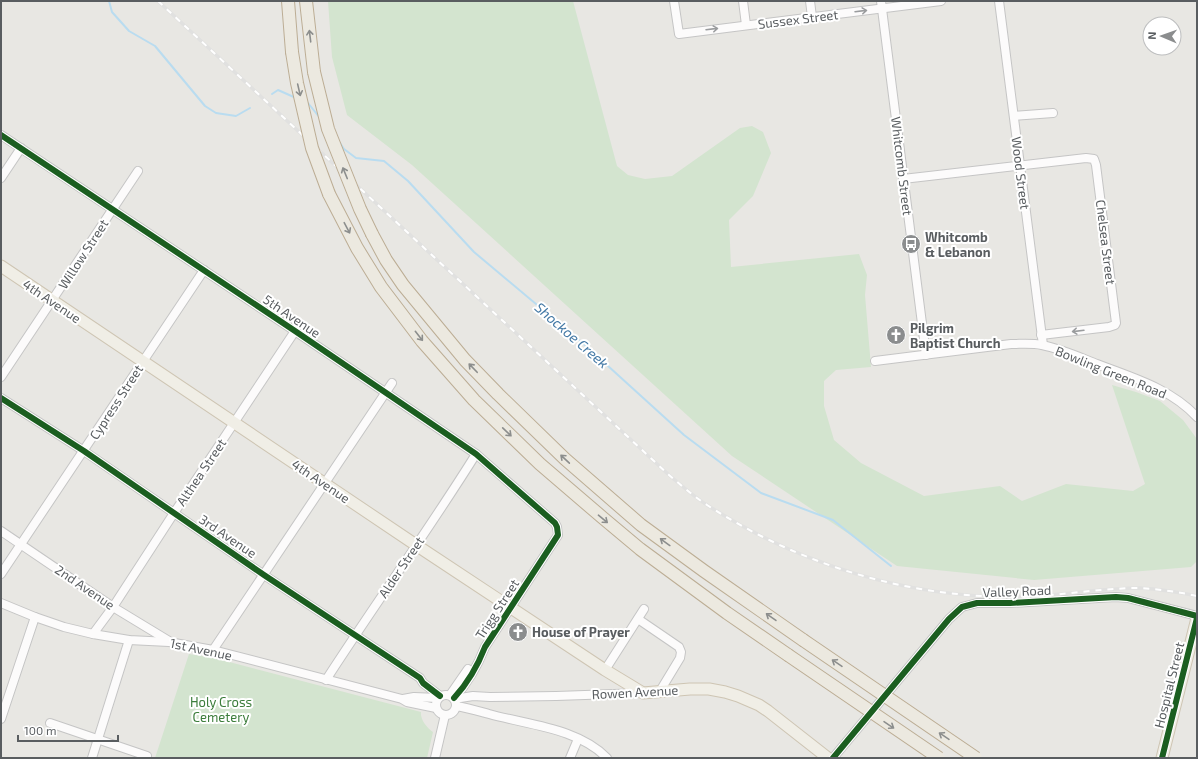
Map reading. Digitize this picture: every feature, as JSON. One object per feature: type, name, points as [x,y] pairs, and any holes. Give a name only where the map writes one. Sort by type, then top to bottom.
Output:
[{"type":"highway","points":[[288,1],[292,52],[297,83],[312,148],[329,194],[357,248],[381,287],[422,340],[474,400],[540,464],[603,518],[659,563],[727,613],[939,758]]},
{"type":"highway","points":[[306,1],[314,72],[328,130],[360,209],[386,260],[403,285],[465,360],[565,459],[641,525],[803,640],[976,758]]},
{"type":"main road","name":"4th Avenue","points":[[1,266],[416,545],[605,670],[643,693]]},
{"type":"main road","name":"Hospital Street","points":[[1162,758],[1197,617]]},
{"type":"main road","name":"Rowen Avenue","points":[[643,693],[709,689],[725,692],[754,702],[775,715],[828,758]]},
{"type":"street","name":"Sussex Street","points":[[674,1],[678,34],[812,17],[882,5],[941,1]]},
{"type":"street","points":[[743,1],[746,25]]},
{"type":"street","points":[[810,1],[812,17]]},
{"type":"street","name":"Wood Street","points":[[999,1],[1042,345]]},
{"type":"street","name":"Whitcomb Street","points":[[882,5],[926,355]]},
{"type":"street","points":[[1014,116],[1053,113]]},
{"type":"street","name":"5th Avenue","points":[[1,134],[476,454],[555,523],[558,531]]},
{"type":"street","points":[[1,178],[21,148]]},
{"type":"street","name":"Chelsea Street","points":[[1020,165],[1086,158],[1094,159],[1116,320],[1115,325],[1109,327],[1041,335]]},
{"type":"street","points":[[903,179],[1020,165]]},
{"type":"street","name":"Willow Street","points":[[1,377],[138,171]]},
{"type":"street","name":"Cypress Street","points":[[1,574],[84,452],[204,270]]},
{"type":"street","name":"Althea Street","points":[[93,634],[113,607],[295,331]]},
{"type":"street","name":"Bowling Green Road","points":[[875,361],[1019,344],[1042,345],[1060,350],[1149,384],[1178,400],[1197,416]]},
{"type":"street","points":[[213,650],[392,383]]},
{"type":"street","name":"3rd Avenue","points":[[1,398],[84,452],[264,575],[420,678],[430,682],[449,702]]},
{"type":"street","name":"Alder Street","points":[[326,680],[447,500],[476,454]]},
{"type":"street","name":"Trigg Street","points":[[449,702],[459,682],[479,651],[485,646],[541,562],[558,535],[558,531]]},
{"type":"street","name":"2nd Avenue","points":[[1,532],[113,607],[169,642]]},
{"type":"street","name":"Valley Road","points":[[833,758],[949,619],[962,607],[977,603],[1010,603],[1116,597],[1140,601],[1197,617]]},
{"type":"street","name":"1st Avenue","points":[[1,602],[35,617],[64,627],[129,640],[169,642],[213,650],[402,699],[412,704],[436,708]]},
{"type":"street","points":[[605,670],[644,609]]},
{"type":"street","points":[[1,719],[35,617]]},
{"type":"street","points":[[638,619],[679,647],[681,652],[680,658],[660,691]]},
{"type":"street","points":[[92,758],[129,640]]},
{"type":"street","name":"Rowen Avenue","points":[[449,702],[473,696],[587,696],[643,693]]},
{"type":"street","name":"1st Avenue","points":[[402,699],[414,697],[449,702]]},
{"type":"street","points":[[449,702],[440,713],[436,708],[436,703],[449,702],[488,714],[544,727],[594,746],[607,758]]},
{"type":"street","points":[[435,758],[449,702]]},
{"type":"street","points":[[50,723],[147,756]]},
{"type":"street","points":[[570,758],[578,739]]},
{"type":"green space","points":[[328,1],[573,1],[617,166],[628,175],[645,179],[672,176],[740,128],[752,126],[763,132],[771,153],[753,196],[729,220],[731,267],[859,254],[867,275],[865,295],[871,367],[836,370],[824,381],[824,406],[834,440],[861,463],[924,496],[1000,486],[1022,501],[1066,484],[1133,491],[1145,484],[1112,385],[1136,392],[1160,401],[1183,420],[1197,439],[1197,561],[1191,567],[1034,580],[897,566],[732,456],[412,165],[347,115],[332,57]]},
{"type":"green space","name":"Holy Cross Cemetery","points":[[189,654],[214,658],[421,712],[424,723],[433,732],[427,758],[155,758]]},
{"type":"waterway","name":"Shockoe Creek","points":[[109,1],[112,12],[129,31],[155,46],[205,106],[216,113],[236,116],[250,108]]},
{"type":"waterway","name":"Shockoe Creek","points":[[272,94],[278,90],[296,98]]},
{"type":"waterway","name":"Shockoe Creek","points":[[306,102],[320,118]]},
{"type":"waterway","name":"Shockoe Creek","points":[[340,143],[344,149],[356,158],[384,161],[408,181],[474,252],[586,346],[684,435],[761,493],[833,520],[891,566]]},
{"type":"railway","points":[[158,1],[669,475],[702,502],[743,526],[779,545],[817,561],[856,574],[896,584],[936,591],[978,596],[1019,597],[1110,589],[1140,588],[1197,596]]},
{"type":"cycle path","points":[[1,135],[476,454],[555,523],[558,535],[485,647],[468,680],[454,698]]},
{"type":"cycle path","points":[[1,398],[84,451],[264,575],[420,678],[423,683],[440,696]]},
{"type":"cycle path","points":[[833,758],[949,619],[962,607],[977,603],[1010,603],[1116,597],[1128,598],[1197,616]]},
{"type":"cycle path","points":[[1162,758],[1197,618]]},
{"type":"place","name":"Whitcomb & Lebanon","points":[[911,244]]},
{"type":"place","name":"Pilgrim Baptist Church","points":[[896,335]]},
{"type":"place","name":"House of Prayer","points":[[518,632]]}]
